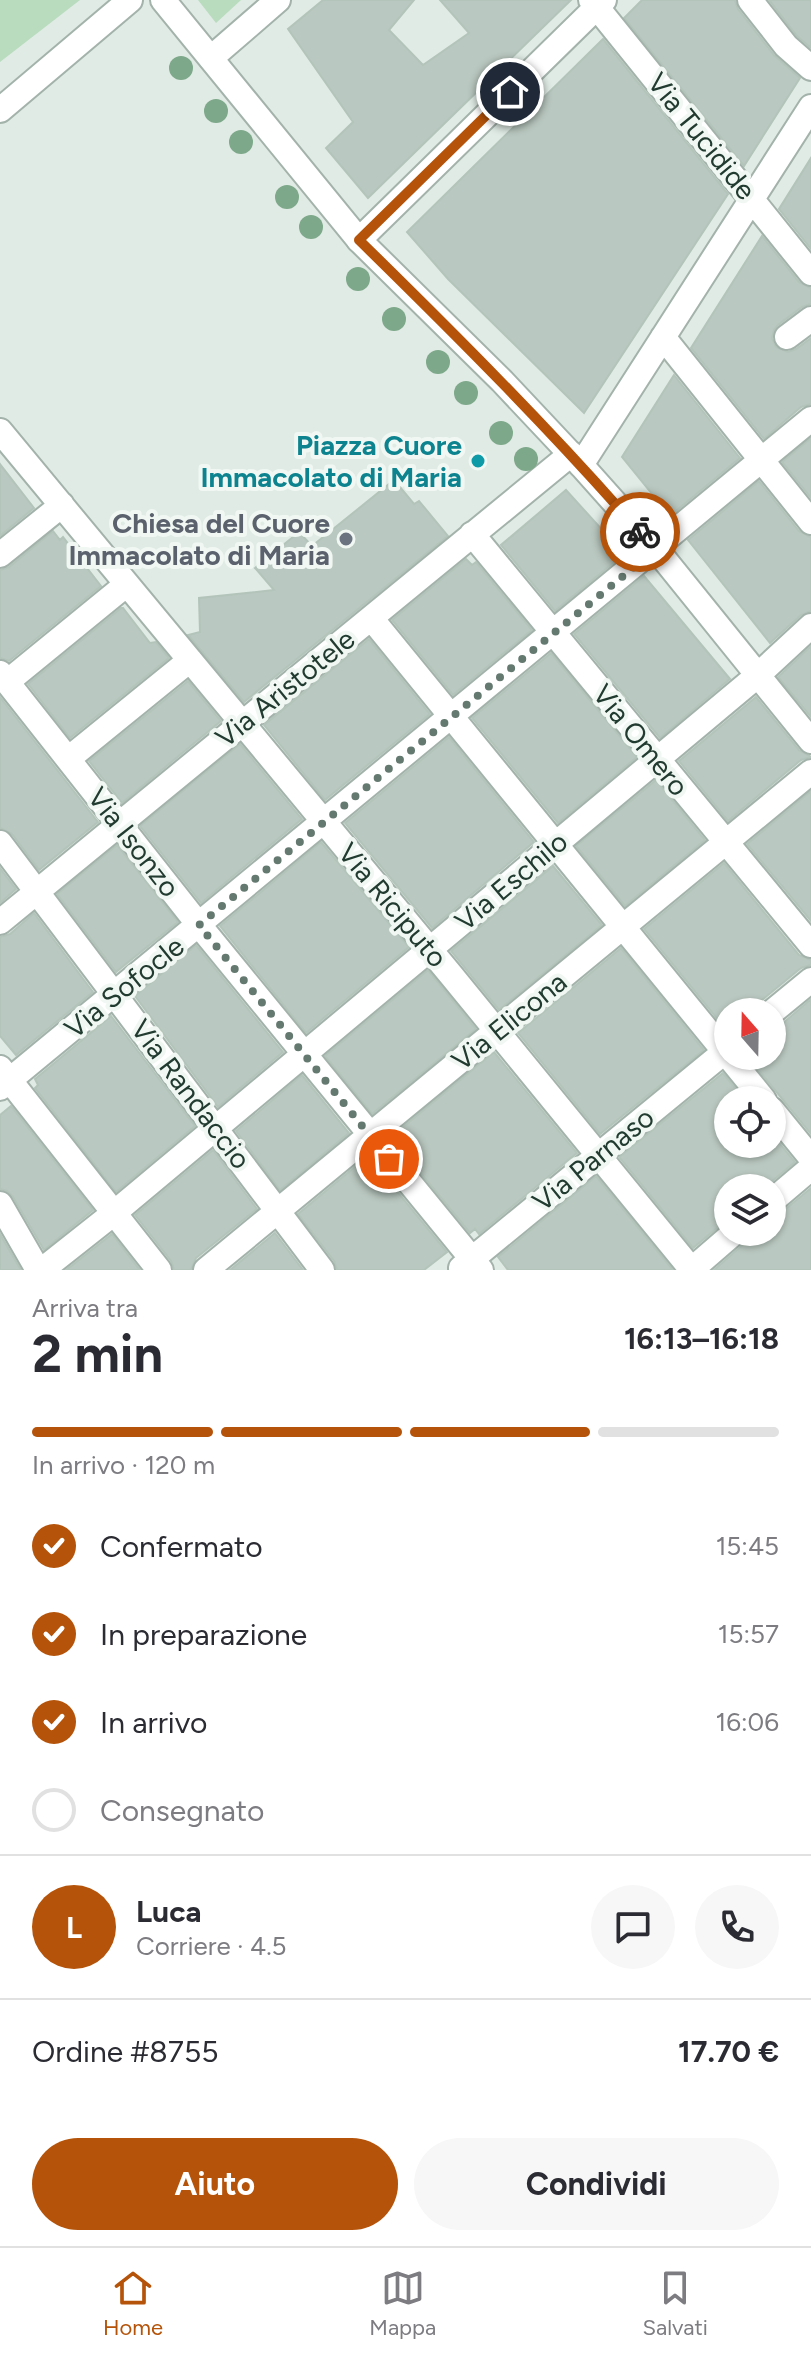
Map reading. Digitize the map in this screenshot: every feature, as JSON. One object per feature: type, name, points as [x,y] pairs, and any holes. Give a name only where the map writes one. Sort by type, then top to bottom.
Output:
[{"type":"street","points":[[0,110],[130,0]]},
{"type":"street","points":[[163,0],[359,240],[576,459],[656,549],[811,741]]},
{"type":"street","points":[[211,58],[278,0]]},
{"type":"street","points":[[750,0],[786,46],[811,68]]},
{"type":"street","points":[[359,240],[597,2]]},
{"type":"street","name":"Via Tucidide","points":[[597,2],[811,273]]},
{"type":"street","name":"Via Aristotele","points":[[0,922],[472,534],[576,459],[663,337],[811,107]]},
{"type":"street","points":[[787,337],[811,319]]},
{"type":"street","points":[[663,337],[811,522]]},
{"type":"street","name":"Via Sofocle","points":[[3,1079],[115,994],[811,419]]},
{"type":"street","name":"Via Riciputo","points":[[0,431],[430,949],[691,1270]]},
{"type":"street","points":[[0,555],[62,505]]},
{"type":"street","name":"Via Omero","points":[[472,534],[811,945]]},
{"type":"street","points":[[3,678],[127,584]]},
{"type":"street","points":[[371,618],[714,1036]]},
{"type":"street","name":"Via Eschilo","points":[[40,1270],[114,1213],[305,1054],[757,676],[811,626]]},
{"type":"street","points":[[68,759],[190,660]]},
{"type":"street","name":"Via Isonzo","points":[[3,678],[471,1266]]},
{"type":"street","name":"Via Elicona","points":[[206,1270],[811,772]]},
{"type":"street","name":"Via Randaccio","points":[[0,843],[322,1270]]},
{"type":"street","points":[[786,1001],[811,980]]},
{"type":"street","name":"Via Parnaso","points":[[471,1266],[714,1060]]},
{"type":"street","points":[[741,1070],[753,1086]]},
{"type":"street","points":[[3,1079],[159,1270]]},
{"type":"street","points":[[786,1127],[811,1158]]},
{"type":"street","points":[[786,1189],[811,1168]]},
{"type":"street","points":[[0,1204],[40,1270]]},
{"type":"street","points":[[691,1270],[719,1246]]},
{"type":"green space","points":[[0,0],[80,0],[0,62]]},
{"type":"green space","points":[[198,0],[241,0],[216,23]]},
{"type":"building","points":[[323,0],[414,0],[389,30],[423,65],[469,33],[440,0],[571,0],[368,198],[326,148],[353,122],[288,29]]},
{"type":"building","points":[[642,0],[735,0],[738,9],[774,55],[800,78],[744,166],[624,18]]},
{"type":"building","points":[[769,0],[811,0],[811,48],[797,36]]},
{"type":"building","points":[[603,39],[728,194],[584,413],[448,279],[407,232]]},
{"type":"building","points":[[811,158],[811,249],[779,209]]},
{"type":"building","points":[[762,236],[799,282],[811,288],[811,304],[778,325],[772,338],[776,347],[788,352],[811,338],[811,404],[801,407],[764,439],[691,348]]},
{"type":"building","points":[[674,375],[740,458],[670,516],[622,457]]},
{"type":"building","points":[[811,438],[811,498],[782,462]]},
{"type":"building","points":[[0,464],[34,508],[0,536]]},
{"type":"building","points":[[394,480],[414,504],[419,501],[448,536],[244,702],[188,635],[200,632],[199,598],[274,590],[255,568],[299,532],[312,546]]},
{"type":"building","points":[[759,481],[799,531],[811,537],[811,611],[801,615],[770,643],[688,540]]},
{"type":"building","points":[[566,490],[624,554],[555,611],[501,545]]},
{"type":"building","points":[[53,531],[60,540],[63,537],[101,586],[9,661],[0,658],[0,570],[9,567]]},
{"type":"building","points":[[466,559],[472,565],[476,562],[532,630],[453,695],[392,620]]},
{"type":"building","points":[[644,576],[730,679],[660,738],[574,634]]},
{"type":"building","points":[[121,608],[150,643],[156,642],[169,658],[70,738],[28,684]]},
{"type":"building","points":[[369,639],[430,714],[325,800],[264,725]]},
{"type":"building","points":[[811,646],[811,717],[778,677]]},
{"type":"building","points":[[551,653],[637,757],[558,823],[472,718]]},
{"type":"building","points":[[188,681],[221,721],[122,803],[89,761]]},
{"type":"building","points":[[0,697],[98,822],[39,870],[12,834],[0,828]]},
{"type":"building","points":[[756,697],[799,750],[811,757],[801,760],[728,821],[679,761]]},
{"type":"building","points":[[449,737],[534,842],[432,928],[345,823]]},
{"type":"building","points":[[240,744],[302,819],[201,903],[140,826]]},
{"type":"building","points":[[656,780],[705,840],[625,906],[576,846]]},
{"type":"building","points":[[811,791],[811,921],[747,844]]},
{"type":"building","points":[[321,842],[409,947],[306,1033],[220,926]]},
{"type":"building","points":[[117,845],[178,922],[116,972],[57,894]]},
{"type":"building","points":[[724,863],[799,955],[811,960],[811,965],[801,968],[764,998],[714,998],[714,1015],[644,929]]},
{"type":"building","points":[[553,866],[602,925],[499,1010],[451,951]]},
{"type":"building","points":[[0,868],[16,889],[0,903]]},
{"type":"building","points":[[34,913],[93,992],[16,1055],[0,1036],[0,937],[10,934]]},
{"type":"building","points":[[196,945],[283,1052],[218,1107],[135,996]]},
{"type":"building","points":[[621,948],[704,1050],[600,1134],[518,1033]]},
{"type":"building","points":[[428,970],[476,1029],[372,1114],[325,1056]]},
{"type":"building","points":[[811,999],[811,1134],[786,1104],[786,1086],[772,1086],[758,1070],[786,1070],[786,1021]]},
{"type":"building","points":[[111,1016],[195,1126],[116,1192],[35,1088],[38,1085],[35,1079]]},
{"type":"building","points":[[494,1052],[577,1153],[479,1234],[475,1229],[470,1233],[391,1137]]},
{"type":"building","points":[[723,1073],[734,1086],[714,1086],[714,1158],[786,1158],[786,1151],[795,1162],[781,1174],[714,1174],[714,1231],[693,1248],[619,1157]]},
{"type":"building","points":[[302,1075],[349,1133],[280,1190],[236,1131]]},
{"type":"building","points":[[11,1106],[93,1210],[44,1250],[13,1197],[0,1189],[0,1115]]},
{"type":"building","points":[[213,1150],[257,1209],[196,1258],[191,1270],[174,1270],[171,1261],[135,1215]]},
{"type":"building","points":[[368,1156],[447,1252],[424,1270],[337,1270],[334,1261],[298,1214]]},
{"type":"building","points":[[596,1176],[673,1270],[508,1270],[498,1257]]},
{"type":"building","points":[[811,1188],[811,1270],[714,1270],[742,1246],[786,1246],[786,1209]]},
{"type":"building","points":[[275,1233],[303,1270],[230,1270]]},
{"type":"building","points":[[0,1234],[21,1270],[0,1270]]},
{"type":"building","points":[[112,1234],[140,1270],[66,1270]]},
{"type":"way so far","points":[[389,1159],[199,925],[656,549],[640,532]]},
{"type":"place","name":"Piazza Cuore Immacolato di Maria","points":[[478,461]]},
{"type":"place","name":"Chiesa del Cuore Immacolato di Maria","points":[[346,539]]},
{"type":"route","points":[[510,92],[359,240],[502,381],[640,532]]}]
